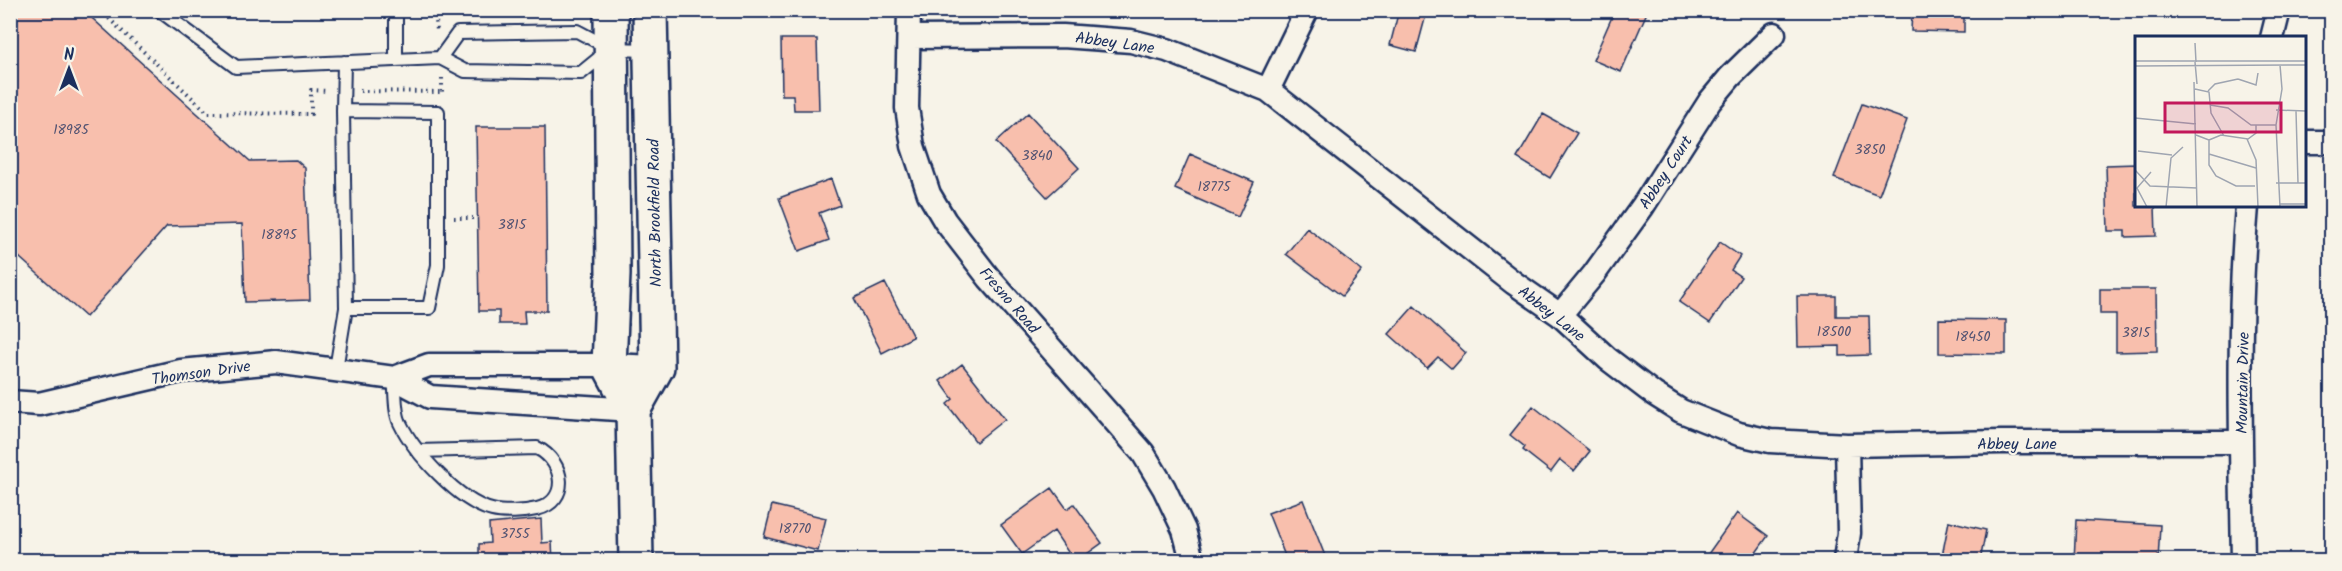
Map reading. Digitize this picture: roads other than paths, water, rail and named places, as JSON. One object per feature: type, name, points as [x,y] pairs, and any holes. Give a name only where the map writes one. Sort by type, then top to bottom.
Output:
[{"type":"street","points":[[610,10],[613,274],[609,365],[633,410],[636,561]]},
{"type":"street","name":"North Brookfield Road","points":[[650,10],[657,367]]},
{"type":"street","name":"Fresno Road","points":[[909,10],[907,108],[913,146],[929,194],[945,221],[989,278],[1143,453],[1164,488],[1184,530],[1192,561]]},
{"type":"street","points":[[1268,90],[1307,10]]},
{"type":"street","points":[[2272,36],[2279,10]]},
{"type":"street","name":"Abbey Court","points":[[1560,315],[1594,274],[1643,206],[1710,101],[1730,77],[1774,34]]},
{"type":"street","name":"Abbey Lane","points":[[909,38],[1063,36],[1131,41],[1167,50],[1268,90],[1514,283],[1560,315],[1608,359],[1653,394],[1681,411],[1739,434],[1770,441],[1847,445],[2001,442],[2241,442]]},
{"type":"street","points":[[2306,142],[2331,142]]},
{"type":"street","name":"Mountain Drive","points":[[2243,561],[2241,442],[2243,252],[2247,207]]},
{"type":"street","name":"Thomson Drive","points":[[10,402],[39,404],[193,370],[276,362],[394,378],[430,397],[633,410]]},
{"type":"street","name":"Thomson Drive","points":[[394,378],[429,365],[657,367]]},
{"type":"street","points":[[633,410],[657,367]]},
{"type":"street","points":[[1845,561],[1850,533],[1847,445]]},
{"type":"lane","points":[[159,10],[236,67],[440,58],[465,71],[580,73],[611,49]]},
{"type":"lane","points":[[396,10],[396,59]]},
{"type":"lane","points":[[440,58],[458,33],[577,31],[611,49],[651,51]]},
{"type":"lane","points":[[336,369],[346,308],[344,62]]},
{"type":"lane","points":[[343,111],[438,112],[438,265],[429,308],[346,308]]},
{"type":"lane","points":[[394,378],[399,421],[417,451],[458,491],[491,510],[538,509],[551,501],[558,491],[561,476],[556,463],[548,453],[537,448],[417,451]]}]
